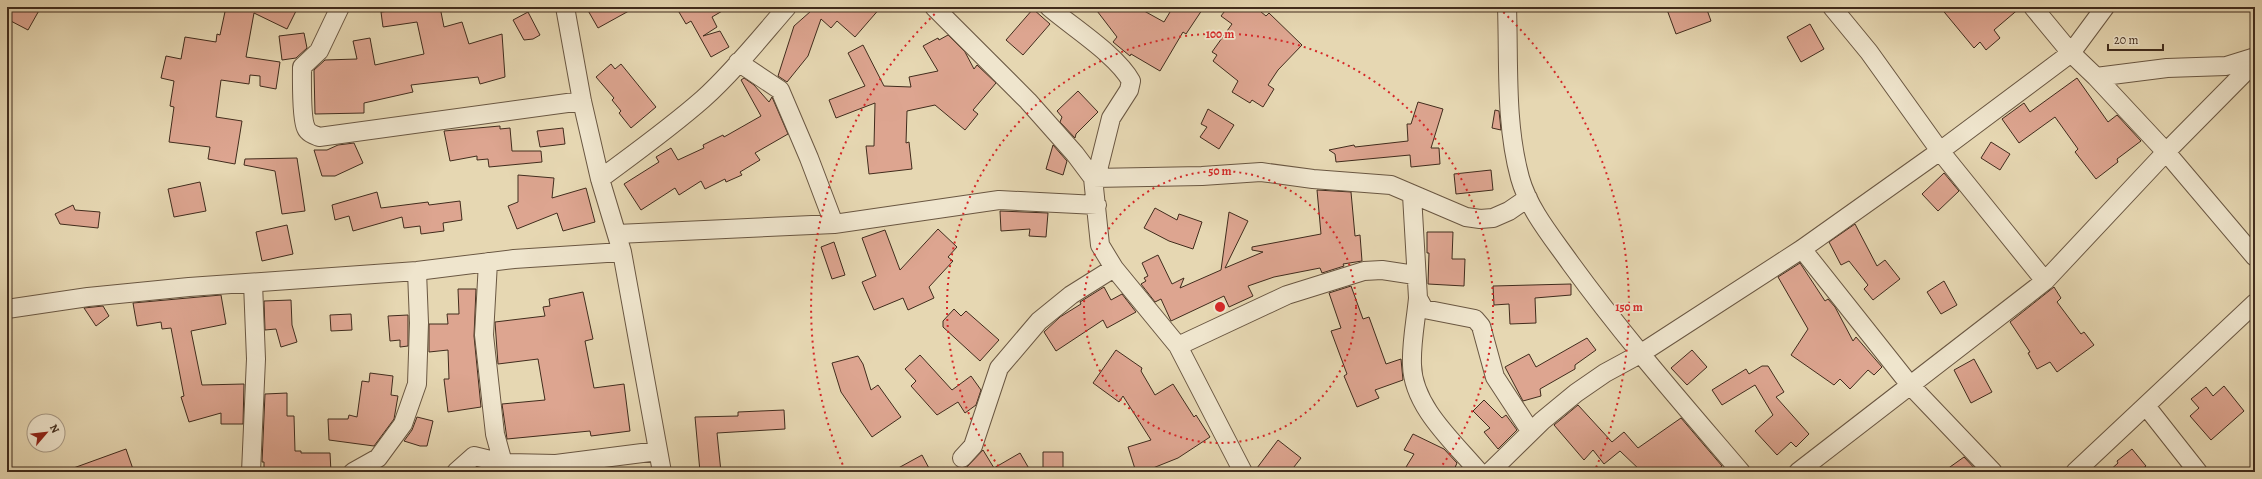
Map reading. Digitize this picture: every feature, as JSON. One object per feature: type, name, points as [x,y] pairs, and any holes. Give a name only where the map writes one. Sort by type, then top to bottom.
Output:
[{"type":"street","points":[[340,7],[319,51],[302,67],[304,116],[306,128],[312,134],[319,137],[582,101]]},
{"type":"street","points":[[565,7],[582,101],[600,180],[622,252],[662,472]]},
{"type":"street","points":[[600,180],[704,98],[788,7]]},
{"type":"street","points":[[1049,7],[1114,60],[1127,73],[1131,81],[1129,90],[1111,118],[1094,178],[1100,245],[1114,268],[1178,346],[1243,472]]},
{"type":"street","points":[[1507,7],[1510,119],[1515,156],[1528,198],[1586,285],[1640,354],[1742,472]]},
{"type":"street","points":[[1832,7],[1869,52],[1940,151],[2045,281]]},
{"type":"street","points":[[2033,7],[2071,53],[2096,77],[2166,152],[2255,257]]},
{"type":"street","points":[[1412,195],[1415,275],[1418,298],[1412,365],[1414,382],[1433,418],[1491,471],[1531,432],[1576,393],[1605,372],[1640,354],[1802,249],[1940,151],[2071,53],[2105,7]]},
{"type":"street","points":[[942,9],[1028,101],[1094,178]]},
{"type":"street","points":[[2096,77],[2167,68],[2226,66],[2255,57]]},
{"type":"street","points":[[738,62],[780,90],[809,158],[834,224]]},
{"type":"street","points":[[1798,472],[2045,281],[2166,152],[2255,62]]},
{"type":"street","points":[[1094,178],[1202,176],[1261,172],[1313,179],[1391,185],[1466,217],[1480,219],[1493,218],[1509,211],[1528,198]]},
{"type":"street","points":[[617,234],[834,224],[999,200],[1097,205]]},
{"type":"street","points":[[1802,249],[1910,385],[1993,472]]},
{"type":"street","points":[[7,309],[88,296],[189,287],[253,284],[417,271],[488,262],[622,252]]},
{"type":"street","points":[[488,262],[484,335],[495,434],[503,463]]},
{"type":"street","points":[[962,458],[973,446],[999,368],[1039,321],[1071,295],[1114,268]]},
{"type":"street","points":[[1178,346],[1287,295],[1364,271],[1382,270],[1415,275]]},
{"type":"street","points":[[353,472],[378,458],[403,424],[417,384],[419,323],[417,271]]},
{"type":"street","points":[[251,472],[256,373],[253,284]]},
{"type":"street","points":[[1418,298],[1424,309],[1433,312],[1475,319],[1481,326],[1495,377],[1531,432]]},
{"type":"street","points":[[2075,472],[2255,303]]},
{"type":"street","points":[[2146,406],[2198,472]]},
{"type":"street","points":[[456,472],[474,456],[503,463],[556,464],[658,451]]},
{"type":"building","points":[[7,7],[41,7],[28,30],[7,19]]},
{"type":"building","points":[[226,7],[298,7],[287,29],[254,13],[246,57],[280,62],[276,89],[260,86],[260,76],[250,75],[249,84],[221,80],[216,117],[242,121],[235,164],[208,159],[210,147],[169,142],[174,107],[170,106],[174,81],[161,78],[166,56],[181,59],[185,37],[216,42],[217,34],[220,35]]},
{"type":"building","points":[[421,7],[440,7],[444,27],[462,22],[469,44],[502,34],[505,77],[480,84],[478,77],[411,85],[413,92],[364,103],[364,113],[315,114],[314,70],[325,60],[357,59],[353,41],[370,38],[375,65],[424,54],[417,22],[383,27],[381,12]]},
{"type":"building","points":[[586,7],[636,7],[598,28]]},
{"type":"building","points":[[676,7],[729,7],[712,17],[717,27],[703,36],[720,31],[729,47],[711,57],[691,21],[686,24]]},
{"type":"building","points":[[806,7],[881,7],[855,37],[837,21],[831,28],[821,19],[808,56],[787,82],[778,76],[794,26],[811,11]]},
{"type":"building","points":[[1094,7],[1137,7],[1164,22],[1173,7],[1204,7],[1186,34],[1183,32],[1160,71],[1131,54],[1130,56],[1113,42],[1117,37]]},
{"type":"building","points":[[1228,7],[1255,7],[1266,16],[1269,13],[1302,45],[1278,70],[1268,85],[1274,89],[1263,107],[1252,100],[1250,103],[1232,92],[1238,81],[1213,61],[1217,55],[1212,52],[1232,24],[1221,16]]},
{"type":"building","points":[[1666,7],[1706,7],[1711,21],[1676,34]]},
{"type":"building","points":[[1940,7],[2021,7],[1994,30],[2000,38],[1986,50],[1980,42],[1974,48]]},
{"type":"building","points":[[1033,9],[1050,24],[1023,55],[1006,40]]},
{"type":"building","points":[[528,12],[540,35],[533,39],[524,40],[513,20]]},
{"type":"building","points":[[1810,24],[1824,49],[1801,62],[1787,37]]},
{"type":"building","points":[[304,33],[307,48],[296,58],[282,60],[279,36]]},
{"type":"building","points":[[948,35],[965,52],[974,69],[977,65],[996,83],[973,110],[978,114],[965,130],[935,105],[907,111],[906,143],[909,142],[912,169],[869,174],[866,146],[874,146],[875,103],[836,118],[829,100],[865,86],[848,53],[863,45],[884,86],[911,87],[909,77],[938,71],[923,46],[938,38],[939,40]]},
{"type":"building","points":[[611,64],[615,69],[621,64],[656,107],[631,128],[619,113],[621,111],[612,100],[614,98],[596,77]]},
{"type":"building","points":[[744,78],[754,85],[769,102],[772,97],[788,134],[755,153],[760,160],[740,172],[742,175],[726,182],[725,179],[705,189],[701,181],[679,195],[675,188],[641,210],[624,184],[659,162],[656,157],[671,148],[678,160],[704,148],[703,145],[723,135],[724,137],[761,116],[741,80]]},
{"type":"building","points":[[2077,78],[2108,122],[2117,115],[2141,141],[2117,159],[2118,162],[2096,179],[2075,152],[2078,149],[2055,117],[2019,143],[2002,119],[2024,103],[2030,112]]},
{"type":"building","points":[[1078,91],[1098,112],[1076,134],[1075,138],[1060,122],[1062,117],[1057,111]]},
{"type":"building","points":[[1418,102],[1443,109],[1431,148],[1439,148],[1440,164],[1411,167],[1410,155],[1336,162],[1335,154],[1329,150],[1354,145],[1355,147],[1408,141],[1407,124],[1411,124]]},
{"type":"building","points":[[1208,109],[1234,125],[1219,149],[1200,137],[1207,127],[1201,124]]},
{"type":"building","points":[[1495,110],[1499,111],[1501,130],[1492,128]]},
{"type":"building","points":[[500,126],[500,129],[510,128],[512,151],[541,151],[542,162],[489,167],[488,159],[477,160],[477,156],[450,161],[444,131]]},
{"type":"building","points":[[563,128],[565,144],[540,147],[537,131]]},
{"type":"building","points":[[1991,142],[2010,154],[2000,170],[1981,158]]},
{"type":"building","points":[[354,143],[363,163],[335,176],[322,176],[314,150],[327,150],[338,145]]},
{"type":"building","points":[[1053,145],[1067,161],[1063,175],[1046,169]]},
{"type":"building","points":[[297,158],[305,211],[282,214],[275,171],[244,165],[245,159]]},
{"type":"building","points":[[1491,170],[1493,190],[1456,194],[1454,174]]},
{"type":"building","points":[[1944,173],[1959,191],[1938,211],[1922,194]]},
{"type":"building","points":[[518,175],[554,178],[552,198],[586,188],[595,222],[563,231],[557,213],[517,229],[508,206],[518,202]]},
{"type":"building","points":[[200,182],[206,211],[174,217],[168,189]]},
{"type":"building","points":[[1317,190],[1351,192],[1355,236],[1360,235],[1362,261],[1343,264],[1344,266],[1322,273],[1320,268],[1274,277],[1248,286],[1253,296],[1229,307],[1224,296],[1171,321],[1161,299],[1155,302],[1141,284],[1146,281],[1144,278],[1148,276],[1142,263],[1158,255],[1172,284],[1184,278],[1180,288],[1221,270],[1229,212],[1248,221],[1225,268],[1263,252],[1252,250],[1252,247],[1321,234]]},
{"type":"building","points":[[377,192],[381,208],[428,202],[429,205],[460,201],[462,220],[443,223],[444,231],[421,234],[420,226],[404,228],[402,217],[353,231],[349,216],[335,220],[332,205]]},
{"type":"building","points":[[73,205],[75,210],[100,212],[98,228],[60,224],[55,214]]},
{"type":"building","points":[[1155,208],[1177,220],[1179,214],[1202,222],[1193,249],[1169,241],[1144,228]]},
{"type":"building","points":[[1000,211],[1048,213],[1046,237],[1029,236],[1030,229],[1001,231]]},
{"type":"building","points":[[1855,224],[1877,266],[1885,260],[1900,279],[1873,300],[1864,289],[1868,285],[1849,261],[1841,265],[1829,242]]},
{"type":"building","points":[[287,225],[293,254],[262,261],[256,232]]},
{"type":"building","points":[[938,229],[957,247],[948,257],[953,261],[929,287],[934,298],[908,310],[903,298],[874,310],[862,282],[876,276],[862,238],[885,230],[900,270]]},
{"type":"building","points":[[1427,232],[1453,232],[1452,259],[1465,259],[1464,286],[1428,284],[1429,253],[1427,253]]},
{"type":"building","points":[[834,242],[845,275],[832,279],[821,247]]},
{"type":"building","points":[[1800,263],[1825,301],[1828,299],[1835,307],[1853,341],[1856,337],[1882,367],[1874,375],[1868,370],[1850,389],[1840,379],[1834,385],[1791,355],[1808,329],[1778,277]]},
{"type":"building","points":[[1944,281],[1957,305],[1941,314],[1927,292]]},
{"type":"building","points":[[1571,284],[1571,295],[1535,298],[1536,323],[1510,324],[1509,304],[1494,305],[1493,286]]},
{"type":"building","points":[[1351,286],[1363,319],[1369,317],[1386,364],[1401,359],[1403,380],[1375,390],[1379,398],[1357,407],[1344,376],[1347,374],[1331,331],[1341,328],[1329,293]]},
{"type":"building","points":[[1104,287],[1111,300],[1122,294],[1136,312],[1107,328],[1103,320],[1056,351],[1044,332],[1060,317],[1081,304],[1080,302]]},
{"type":"building","points":[[2054,287],[2061,298],[2057,302],[2081,334],[2084,332],[2094,345],[2057,372],[2050,362],[2037,369],[2028,353],[2030,352],[2010,322]]},
{"type":"building","points":[[458,289],[476,289],[474,336],[481,407],[448,412],[444,379],[449,379],[448,350],[429,352],[429,324],[448,324],[447,314],[459,314]]},
{"type":"building","points":[[583,292],[593,339],[585,341],[594,388],[624,384],[630,431],[591,436],[590,431],[507,439],[502,404],[545,400],[538,359],[498,364],[495,322],[545,316],[543,307],[550,306],[549,299]]},
{"type":"building","points":[[221,295],[226,324],[191,331],[202,385],[244,384],[243,424],[221,424],[221,413],[189,422],[181,397],[184,396],[171,328],[162,329],[161,322],[137,326],[133,303]]},
{"type":"building","points":[[291,300],[292,325],[297,342],[281,347],[276,329],[265,330],[264,301]]},
{"type":"building","points":[[103,306],[109,316],[96,326],[84,308]]},
{"type":"building","points":[[954,309],[961,316],[966,311],[999,340],[980,361],[943,327],[943,321]]},
{"type":"building","points":[[351,314],[352,330],[331,331],[330,315]]},
{"type":"building","points":[[408,315],[408,346],[400,347],[400,340],[390,341],[388,316]]},
{"type":"building","points":[[1587,338],[1596,350],[1575,365],[1575,369],[1540,389],[1541,396],[1523,401],[1505,367],[1529,354],[1536,367]]},
{"type":"building","points":[[1116,350],[1142,368],[1141,371],[1155,395],[1173,384],[1194,417],[1196,415],[1210,437],[1178,458],[1143,472],[1136,472],[1128,447],[1151,440],[1123,396],[1119,402],[1093,383]]},
{"type":"building","points":[[1692,350],[1707,367],[1687,385],[1671,368]]},
{"type":"building","points":[[920,355],[952,390],[971,376],[981,390],[976,405],[965,413],[958,402],[937,415],[911,386],[916,381],[905,369]]},
{"type":"building","points":[[858,356],[863,364],[871,390],[878,385],[901,417],[872,437],[841,392],[832,363]]},
{"type":"building","points":[[1974,359],[1992,392],[1971,403],[1954,370]]},
{"type":"building","points":[[1762,366],[1768,366],[1784,392],[1776,397],[1809,434],[1796,447],[1791,442],[1777,455],[1755,431],[1773,415],[1755,385],[1722,405],[1712,390],[1746,369],[1749,374]]},
{"type":"building","points":[[370,373],[393,376],[391,395],[398,396],[394,419],[374,446],[329,440],[328,419],[348,419],[349,415],[357,417],[362,381],[369,382]]},
{"type":"building","points":[[2224,386],[2244,411],[2211,440],[2190,416],[2199,408],[2191,399],[2206,387],[2213,396]]},
{"type":"building","points":[[287,393],[287,416],[294,416],[295,451],[301,451],[301,453],[330,453],[331,472],[264,472],[264,462],[262,462],[265,394]]},
{"type":"building","points":[[1484,400],[1502,418],[1506,415],[1517,430],[1498,449],[1484,432],[1490,428],[1473,411]]},
{"type":"building","points":[[1578,405],[1612,442],[1624,432],[1638,448],[1681,418],[1722,466],[1714,472],[1642,472],[1620,451],[1604,464],[1593,450],[1584,460],[1554,425]]},
{"type":"building","points":[[784,410],[785,429],[717,433],[721,472],[700,472],[695,417],[738,416],[738,412]]},
{"type":"building","points":[[417,417],[433,421],[427,446],[420,446],[404,441],[412,430]]},
{"type":"building","points":[[1413,434],[1444,449],[1457,463],[1453,472],[1403,472],[1414,454],[1404,450]]},
{"type":"building","points":[[1278,440],[1301,458],[1290,472],[1254,472]]},
{"type":"building","points":[[126,449],[134,472],[68,472],[68,470]]},
{"type":"building","points":[[2132,449],[2146,466],[2138,472],[2108,472],[2118,463],[2117,461]]},
{"type":"building","points":[[983,450],[994,468],[1020,453],[1031,472],[949,472],[957,467],[966,468]]},
{"type":"building","points":[[1043,452],[1063,452],[1063,472],[1043,472]]},
{"type":"building","points":[[922,455],[931,472],[891,472]]},
{"type":"building","points":[[1964,457],[1978,472],[1943,472]]}]
